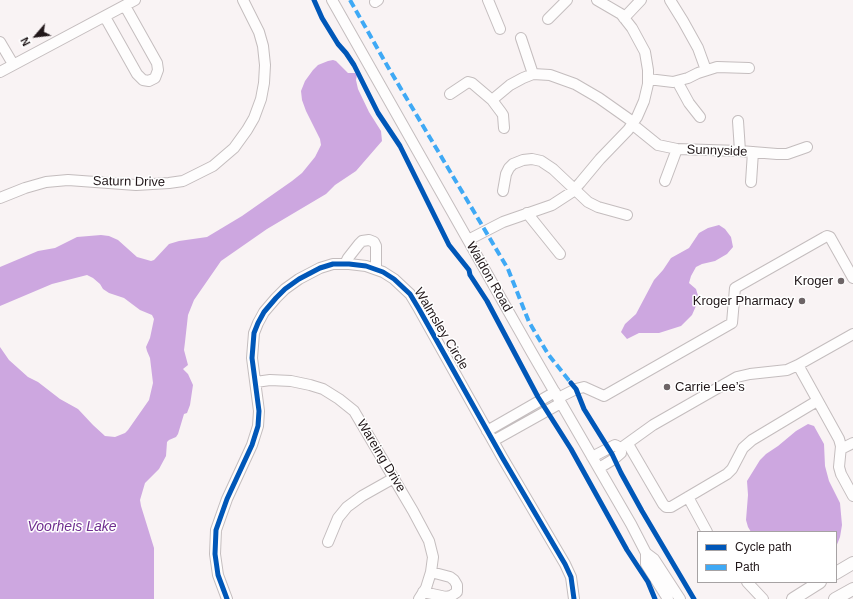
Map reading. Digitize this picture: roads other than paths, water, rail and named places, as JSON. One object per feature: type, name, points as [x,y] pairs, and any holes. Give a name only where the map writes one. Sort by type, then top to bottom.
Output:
[{"type":"main road","points":[[837,572],[853,564]]},
{"type":"main road","points":[[794,599],[818,583]]},
{"type":"main road","points":[[835,599],[853,589]]},
{"type":"street","points":[[0,72],[135,0]]},
{"type":"street","name":"Saturn Drive","points":[[0,198],[25,188],[46,182],[68,180],[136,185],[169,183],[199,174],[214,166],[234,148],[247,130],[254,118],[261,99],[264,83],[265,65],[263,46],[259,32],[243,0]]},
{"type":"street","name":"Waldon Road","points":[[332,0],[631,524],[646,553],[654,559],[680,599]]},
{"type":"street","points":[[488,0],[500,29]]},
{"type":"street","points":[[548,19],[567,0]]},
{"type":"street","points":[[468,240],[502,222],[552,205],[574,190],[633,123],[644,101],[648,84],[648,70],[645,52],[632,28],[621,14],[597,0]]},
{"type":"street","points":[[624,18],[641,0]]},
{"type":"street","points":[[670,0],[698,48],[706,70]]},
{"type":"street","points":[[105,17],[137,74],[144,80],[149,81],[155,78],[158,70],[157,63],[125,6]]},
{"type":"street","points":[[492,100],[510,85],[533,74],[521,38]]},
{"type":"street","points":[[0,42],[13,64]]},
{"type":"street","points":[[648,79],[673,82],[717,67],[749,68]]},
{"type":"street","name":"Sunnyside","points":[[533,74],[550,75],[574,84],[599,98],[633,123],[658,145],[676,149],[787,154],[807,147]]},
{"type":"street","points":[[677,81],[689,103],[700,117]]},
{"type":"street","points":[[450,94],[470,82],[492,100],[502,115],[504,128]]},
{"type":"street","points":[[738,121],[740,151]]},
{"type":"street","points":[[665,181],[676,149]]},
{"type":"street","points":[[751,182],[753,152]]},
{"type":"street","points":[[504,191],[506,174],[509,168],[513,164],[522,160],[532,159],[541,161],[553,169],[588,202],[598,207],[628,215]]},
{"type":"street","points":[[527,213],[560,254]]},
{"type":"street","points":[[487,431],[576,389],[584,387],[604,396],[732,323],[736,288],[825,236],[830,237],[853,278]]},
{"type":"street","points":[[345,264],[359,244],[362,241],[369,240],[374,242],[376,246],[376,270]]},
{"type":"street","name":"Walmsley Circle","points":[[227,599],[218,575],[215,554],[216,530],[227,498],[252,445],[258,426],[259,411],[252,358],[254,334],[264,312],[285,289],[299,279],[320,268],[334,264],[366,266],[394,279],[410,294],[571,577],[574,599]]},
{"type":"street","points":[[599,468],[614,459],[621,453],[625,446],[653,425],[737,376],[787,370],[798,366],[853,334]]},
{"type":"street","points":[[798,366],[840,439],[841,450],[839,467],[850,481],[853,496]]},
{"type":"street","name":"Wareing Drive","points":[[256,382],[270,380],[291,381],[310,385],[323,389],[354,411],[429,541],[433,557],[431,572],[421,596]]},
{"type":"street","points":[[493,441],[558,398]]},
{"type":"street","points":[[625,446],[663,504],[671,507],[727,474],[732,469],[743,448],[752,440],[817,401]]},
{"type":"street","points":[[841,450],[853,443]]},
{"type":"street","points":[[592,457],[615,445],[625,446]]},
{"type":"street","points":[[328,542],[338,518],[347,508],[362,496],[394,478]]},
{"type":"street","points":[[688,497],[706,531]]},
{"type":"street","name":"Waldon Road","points":[[646,553],[646,564],[668,599]]},
{"type":"street","points":[[421,596],[446,597],[457,592],[458,585],[454,580],[450,577],[431,572]]},
{"type":"street","points":[[748,583],[763,599]]},
{"type":"water","name":"Voorheis Lake","points":[[333,60],[336,61],[348,73],[355,73],[357,75],[356,80],[358,89],[369,112],[381,131],[382,141],[356,171],[335,185],[326,194],[267,229],[221,261],[194,300],[188,315],[184,350],[188,365],[183,369],[188,374],[193,385],[190,405],[187,413],[184,414],[178,434],[176,437],[167,442],[166,456],[159,469],[145,483],[140,500],[154,548],[154,599],[0,599],[0,347],[9,360],[28,377],[38,382],[60,399],[78,409],[105,436],[115,437],[125,433],[128,430],[149,400],[153,383],[150,358],[146,347],[150,338],[154,319],[152,315],[140,310],[124,298],[109,293],[93,278],[87,275],[52,284],[0,306],[0,267],[38,251],[55,248],[77,237],[101,235],[109,236],[118,240],[137,257],[151,261],[154,260],[169,244],[207,237],[242,216],[302,173],[315,157],[321,145],[320,139],[306,111],[302,100],[301,91],[305,81],[318,65]]},
{"type":"water","points":[[719,225],[725,229],[731,237],[733,247],[727,254],[715,261],[696,267],[689,283],[696,289],[699,299],[692,315],[681,326],[659,333],[639,333],[627,339],[621,332],[625,324],[636,314],[654,280],[671,258],[689,248],[699,233],[708,228]]},
{"type":"water","points":[[808,424],[814,426],[824,444],[825,466],[829,481],[840,503],[842,525],[837,544],[837,531],[750,531],[748,527],[746,520],[748,495],[747,481],[760,460],[796,431]]},
{"type":"place","name":"Kroger","points":[[841,281]]},
{"type":"place","name":"Kroger Pharmacy","points":[[802,301]]},
{"type":"place","name":"Carrie Lee’s","points":[[667,387]]}]
